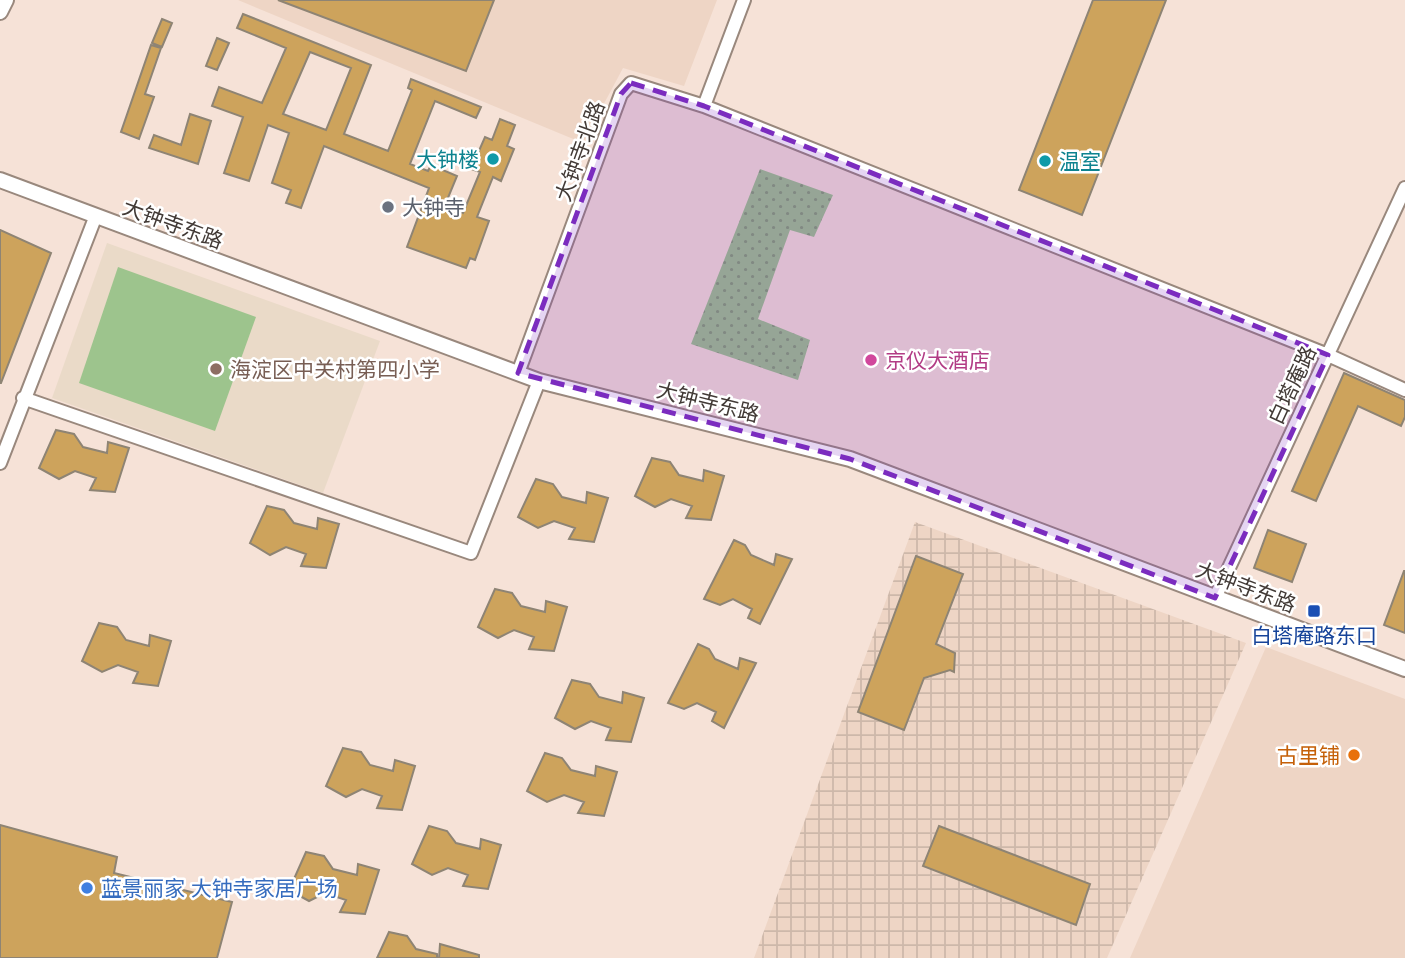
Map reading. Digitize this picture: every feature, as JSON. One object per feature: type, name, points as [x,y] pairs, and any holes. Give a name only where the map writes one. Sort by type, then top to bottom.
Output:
[{"type":"street","points":[[0,12],[6,0]]},
{"type":"street","points":[[744,0],[704,106],[1328,355],[1405,390]]},
{"type":"street","name":"大钟寺北路","points":[[518,373],[621,94],[631,83],[704,106]]},
{"type":"street","name":"大钟寺东路","points":[[0,180],[95,218],[539,381],[849,459],[1405,669]]},
{"type":"street","name":"白塔庵路","points":[[1215,598],[1405,188]]},
{"type":"street","points":[[0,463],[95,218]]},
{"type":"street","points":[[23,398],[471,553],[539,381]]},
{"type":"highlighted area","points":[[631,83],[704,106],[1328,355],[1215,598],[850,459],[518,373],[621,94]]},
{"type":"shaded area","points":[[238,0],[717,0],[684,86],[623,68],[583,143]]},
{"type":"shaded area","name":"海淀区中关村第四小学","points":[[107,243],[380,341],[323,493],[52,398]]},
{"type":"shaded area","points":[[915,522],[1246,643],[1107,958],[754,958]]},
{"type":"shaded area","points":[[1266,647],[1405,699],[1405,958],[1130,958]]},
{"type":"green space","points":[[760,169],[833,195],[814,237],[790,230],[758,319],[810,340],[798,380],[691,344]]},
{"type":"green space","points":[[118,267],[256,317],[215,431],[79,383]]},
{"type":"building","points":[[278,0],[494,0],[466,71]]},
{"type":"building","points":[[1093,0],[1166,0],[1082,215],[1019,190]]},
{"type":"building","points":[[243,14],[371,65],[344,134],[388,151],[412,90],[408,88],[411,79],[481,107],[476,118],[435,101],[410,164],[428,171],[431,165],[457,176],[445,205],[463,213],[480,172],[471,169],[485,137],[492,140],[500,119],[515,125],[507,146],[514,149],[501,181],[493,177],[477,217],[489,221],[475,260],[470,258],[466,268],[407,247],[429,188],[324,146],[301,208],[286,203],[291,190],[272,183],[289,133],[268,125],[249,181],[224,173],[243,117],[212,106],[219,87],[262,103],[286,48],[237,28]],"holes":[[[310,52],[351,68],[326,130],[283,114]]]},
{"type":"building","points":[[162,19],[172,23],[162,47],[152,43]]},
{"type":"building","points":[[217,38],[229,43],[217,70],[206,66]]},
{"type":"building","points":[[151,45],[161,48],[145,94],[154,97],[139,139],[121,132]]},
{"type":"building","points":[[190,114],[211,121],[198,164],[149,148],[154,135],[181,145]]},
{"type":"building","points":[[0,230],[51,253],[1,383],[0,383]]},
{"type":"building","points":[[1344,373],[1405,400],[1405,417],[1401,426],[1358,406],[1316,501],[1292,491]]},
{"type":"building","points":[[56,430],[74,434],[83,447],[107,453],[108,442],[129,448],[115,492],[90,490],[96,478],[75,471],[59,479],[39,468]]},
{"type":"building","points":[[652,458],[670,462],[679,475],[703,481],[704,470],[724,476],[711,520],[686,518],[692,506],[671,499],[655,507],[635,496]]},
{"type":"building","points":[[536,479],[553,484],[562,497],[586,503],[587,492],[608,498],[594,542],[569,539],[575,528],[554,521],[538,528],[518,517]]},
{"type":"building","points":[[267,506],[284,510],[294,523],[317,529],[318,518],[339,524],[326,568],[301,566],[306,554],[286,547],[270,555],[250,543]]},
{"type":"building","points":[[1268,530],[1306,544],[1292,582],[1254,568]]},
{"type":"building","points":[[734,540],[745,545],[751,555],[774,565],[776,554],[792,559],[760,624],[748,618],[752,609],[733,599],[720,605],[704,599]]},
{"type":"building","points":[[916,556],[963,574],[936,644],[955,653],[954,672],[950,670],[924,678],[904,730],[858,712]]},
{"type":"building","points":[[1405,571],[1405,633],[1384,625]]},
{"type":"building","points":[[495,589],[512,593],[521,606],[545,612],[546,601],[567,607],[554,651],[529,649],[534,637],[514,630],[498,638],[478,627]]},
{"type":"building","points":[[99,623],[117,627],[126,640],[149,646],[150,635],[171,641],[158,686],[133,683],[138,672],[118,665],[102,672],[82,661]]},
{"type":"building","points":[[698,644],[709,649],[715,659],[738,669],[740,658],[756,663],[724,728],[712,721],[716,712],[697,703],[684,709],[668,703]]},
{"type":"building","points":[[572,680],[590,684],[599,697],[622,703],[623,692],[644,698],[631,742],[606,740],[611,728],[591,721],[575,729],[555,718]]},
{"type":"building","points":[[343,748],[361,752],[370,765],[393,771],[395,760],[415,766],[402,810],[377,808],[382,796],[362,789],[346,797],[326,786]]},
{"type":"building","points":[[545,753],[562,758],[571,770],[595,776],[596,766],[617,772],[604,816],[578,813],[584,802],[564,795],[547,802],[527,791]]},
{"type":"building","name":"蓝景丽家 大钟寺家居广场","points":[[0,825],[117,857],[114,873],[232,902],[217,958],[0,958]]},
{"type":"building","points":[[429,826],[447,831],[456,843],[480,849],[481,839],[501,845],[488,889],[463,886],[468,875],[448,868],[432,875],[412,864]]},
{"type":"building","points":[[939,826],[1090,884],[1076,925],[923,866]]},
{"type":"building","points":[[306,852],[324,856],[333,869],[357,875],[358,864],[379,870],[365,914],[340,912],[346,900],[325,893],[309,901],[289,890]]},
{"type":"building","points":[[389,932],[407,936],[416,949],[437,954],[437,958],[377,958]]},
{"type":"building","points":[[440,944],[479,955],[479,958],[439,958]]},
{"type":"place","name":"大钟楼","points":[[493,159]]},
{"type":"place","name":"温室","points":[[1045,161]]},
{"type":"place","name":"大钟寺","points":[[388,207]]},
{"type":"place","name":"京仪大酒店","points":[[871,360]]},
{"type":"place","name":"海淀区中关村第四小学","points":[[216,369]]},
{"type":"place","name":"白塔庵路东口","points":[[1314,611]]},
{"type":"place","name":"古里铺","points":[[1354,755]]},
{"type":"place","name":"蓝景丽家 大钟寺家居广场","points":[[87,888]]}]
